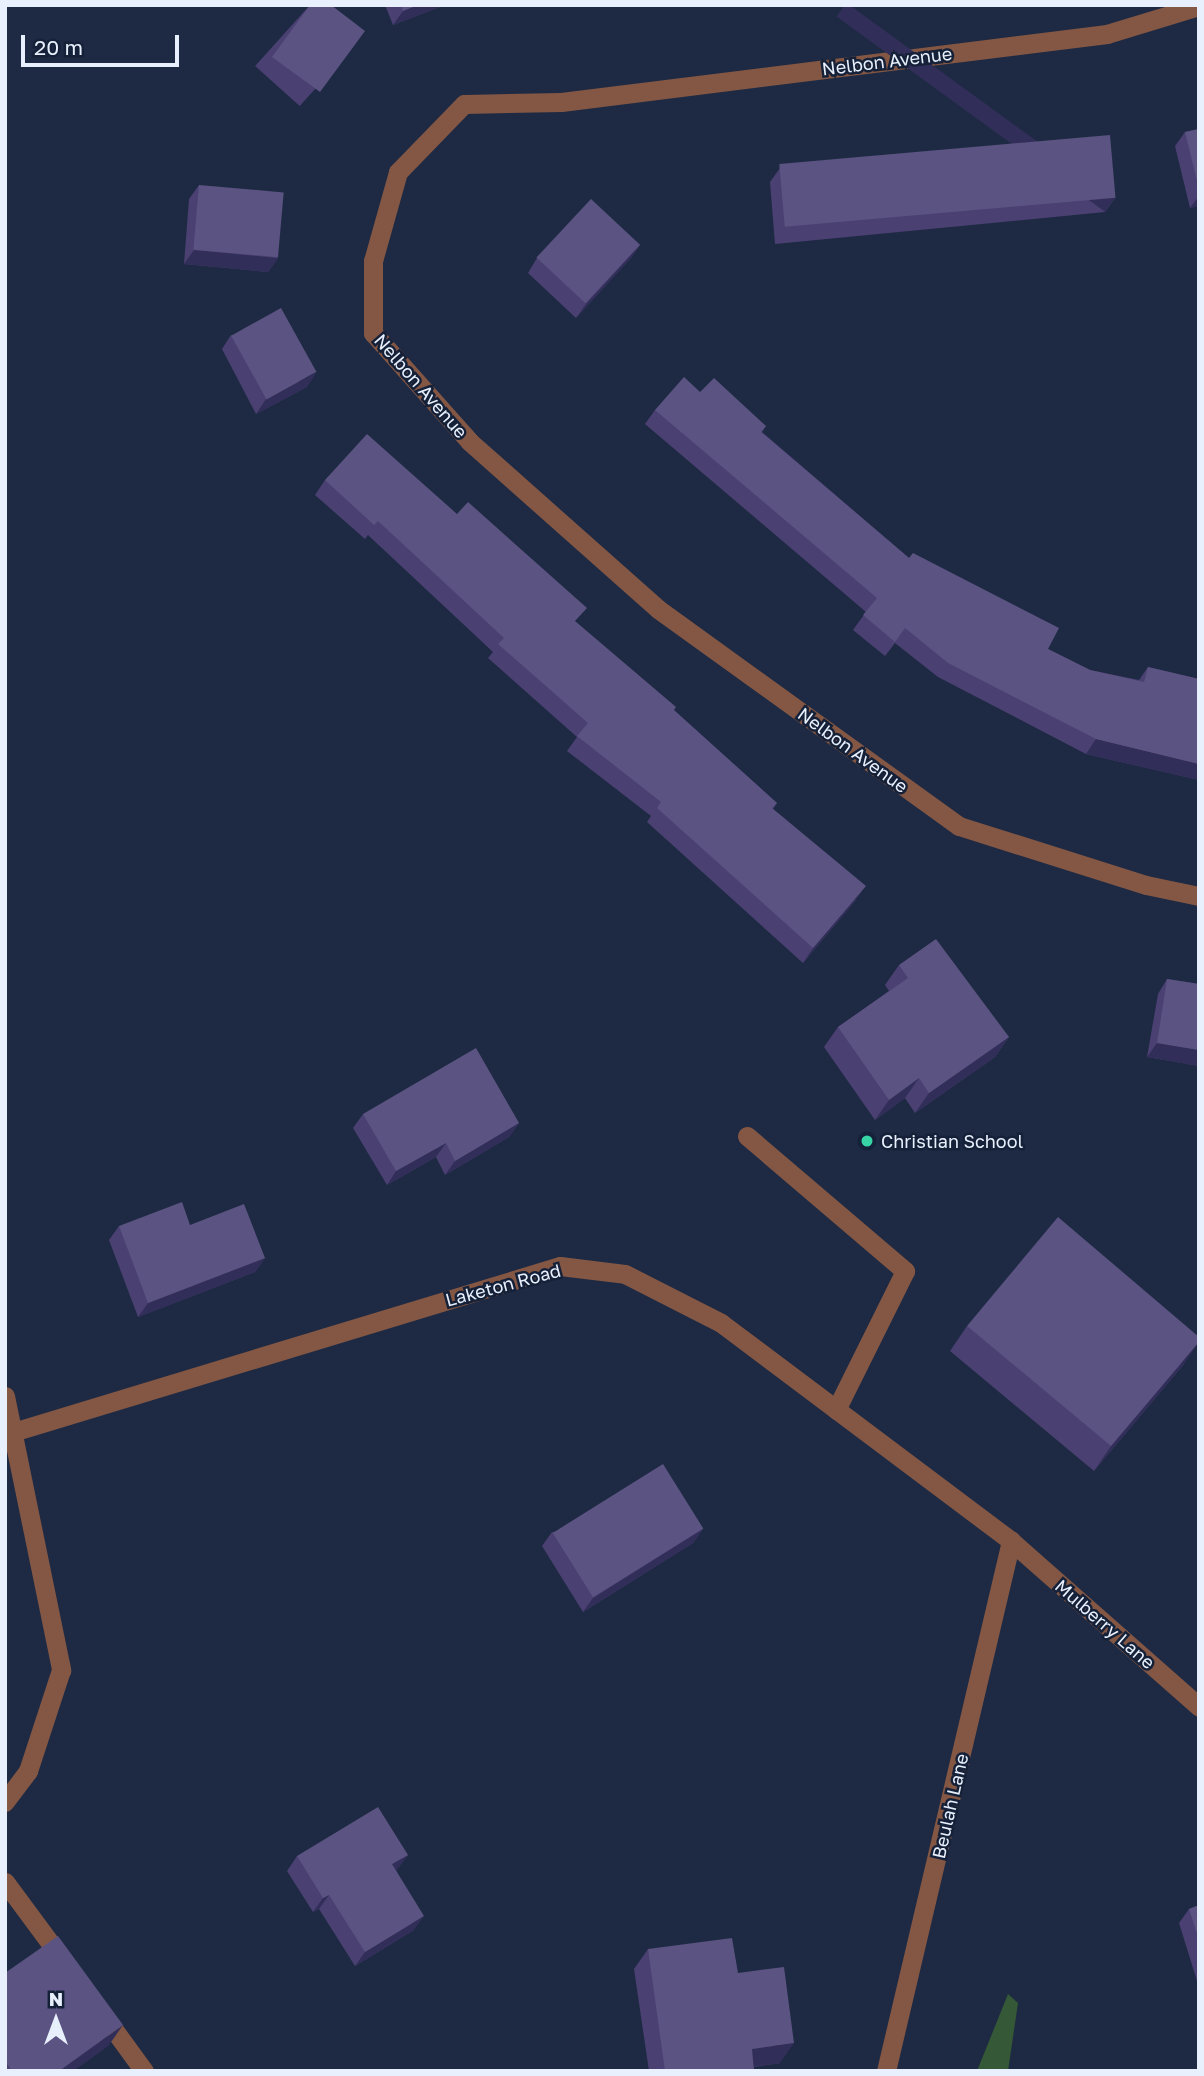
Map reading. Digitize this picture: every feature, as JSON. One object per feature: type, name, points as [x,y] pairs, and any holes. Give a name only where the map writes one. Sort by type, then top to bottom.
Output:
[{"type":"street","name":"Nelbon Avenue","points":[[1199,6],[1107,34],[561,102],[464,104],[398,172],[373,261],[373,333],[470,442],[658,609],[959,826],[1146,885],[1199,896]]},
{"type":"street","points":[[747,1136],[905,1270],[836,1410]]},
{"type":"street","name":"Laketon Road","points":[[13,1432],[560,1266],[625,1274],[721,1323],[1011,1541]]},
{"type":"street","points":[[5,1802],[28,1771],[61,1670],[6,1400]]},
{"type":"street","name":"Mulberry Lane","points":[[1011,1541],[1199,1707]]},
{"type":"street","name":"Beulah Lane","points":[[886,2071],[1011,1541]]},
{"type":"street","points":[[5,1882],[144,2071]]},
{"type":"green space","points":[[1008,1994],[1018,2003],[1008,2071],[977,2071]]},
{"type":"building","points":[[310,5],[331,5],[365,31],[320,92],[272,57]]},
{"type":"building","points":[[401,5],[418,5],[403,11]]},
{"type":"building","points":[[1199,129],[1199,189],[1185,132]]},
{"type":"building","points":[[1110,135],[1115,198],[785,227],[779,164]]},
{"type":"building","points":[[199,185],[284,192],[278,257],[193,250]]},
{"type":"building","points":[[591,199],[640,245],[585,303],[536,258]]},
{"type":"building","points":[[281,308],[316,372],[267,399],[231,336]]},
{"type":"building","points":[[684,377],[700,392],[714,378],[766,426],[761,432],[909,558],[913,553],[1059,628],[1048,649],[1090,670],[1144,682],[1148,667],[1199,679],[1199,764],[1096,739],[948,663],[905,628],[895,642],[863,615],[877,598],[655,410]]},
{"type":"building","points":[[367,434],[457,514],[468,502],[587,608],[575,621],[676,707],[674,710],[777,803],[772,808],[866,886],[813,948],[657,808],[661,802],[577,736],[588,723],[498,644],[504,638],[378,521],[374,525],[325,480]]},
{"type":"building","points":[[936,939],[1009,1037],[929,1093],[919,1078],[889,1100],[838,1027],[908,978],[899,965]]},
{"type":"building","points":[[1167,979],[1199,984],[1199,1050],[1157,1043]]},
{"type":"building","points":[[476,1048],[519,1123],[455,1161],[446,1143],[396,1171],[363,1114]]},
{"type":"building","points":[[182,1202],[190,1225],[244,1204],[265,1258],[148,1303],[119,1226]]},
{"type":"building","points":[[1058,1217],[1199,1337],[1199,1342],[1111,1446],[967,1326]]},
{"type":"building","points":[[663,1464],[703,1528],[593,1597],[553,1533]]},
{"type":"building","points":[[378,1807],[408,1855],[392,1864],[424,1916],[365,1952],[329,1895],[323,1898],[297,1856]]},
{"type":"building","points":[[1199,1905],[1199,1940],[1189,1909]]},
{"type":"building","points":[[58,1936],[123,2025],[59,2071],[12,2071],[5,2061],[5,1973]]},
{"type":"building","points":[[732,1938],[738,1973],[784,1967],[794,2043],[752,2049],[754,2071],[665,2071],[648,1949]]},
{"type":"place","name":"Christian School","points":[[867,1141]]}]
